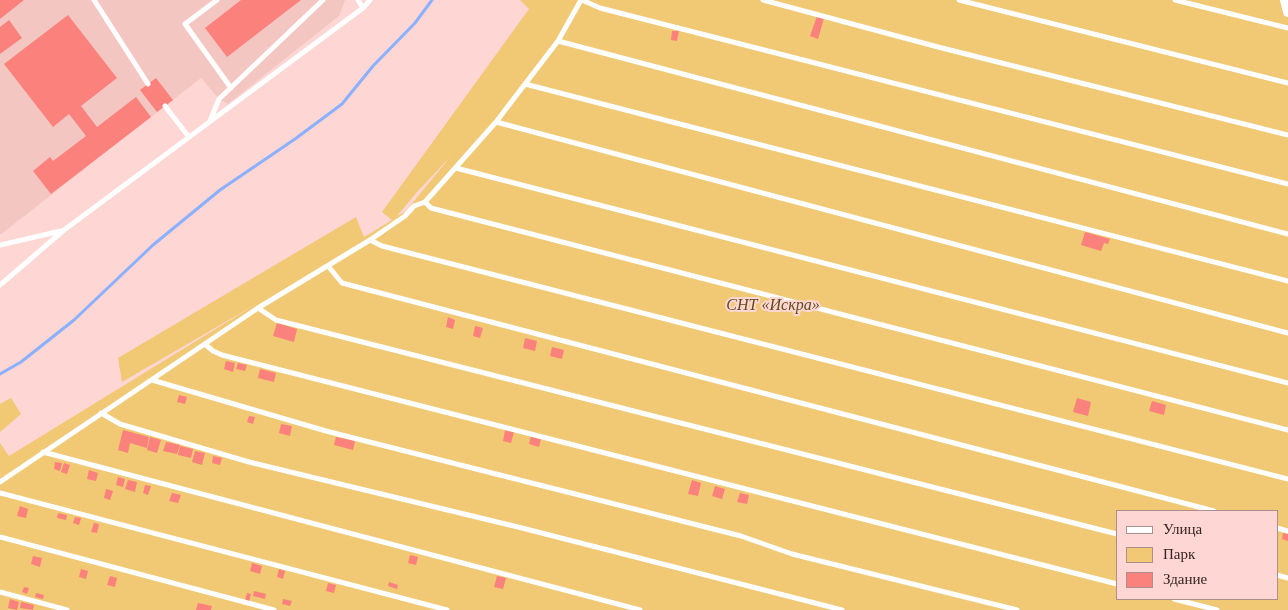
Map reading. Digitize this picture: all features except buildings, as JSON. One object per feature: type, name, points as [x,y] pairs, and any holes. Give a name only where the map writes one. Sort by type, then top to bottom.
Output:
[{"type":"street","points":[[1285,0],[1288,12]]},
{"type":"lane","points":[[94,0],[148,84]]},
{"type":"lane","points":[[217,0],[185,24],[230,88]]},
{"type":"lane","points":[[210,122],[219,99],[323,0]]},
{"type":"lane","points":[[358,0],[363,8]]},
{"type":"lane","points":[[0,285],[64,230],[363,8],[370,0]]},
{"type":"lane","points":[[0,482],[258,308],[370,240],[405,216],[414,206],[425,202],[496,122],[558,40],[581,0],[600,8],[1288,184]]},
{"type":"lane","points":[[763,0],[938,47],[1288,135]]},
{"type":"lane","points":[[960,0],[1288,83]]},
{"type":"lane","points":[[1175,0],[1288,28]]},
{"type":"lane","points":[[558,40],[1288,234]]},
{"type":"lane","points":[[525,84],[1288,281]]},
{"type":"lane","points":[[165,106],[189,138]]},
{"type":"lane","points":[[496,122],[1288,333]]},
{"type":"lane","points":[[456,168],[1288,383]]},
{"type":"lane","points":[[425,202],[432,208],[1288,430]]},
{"type":"lane","points":[[0,245],[64,230]]},
{"type":"lane","points":[[370,240],[382,246],[1288,479]]},
{"type":"lane","points":[[328,266],[342,283],[1210,510]]},
{"type":"lane","points":[[258,308],[276,320],[1116,534]]},
{"type":"lane","points":[[206,344],[213,351],[222,355],[1116,584]]},
{"type":"lane","points":[[152,380],[326,431],[741,536],[792,554],[1017,610]]},
{"type":"lane","points":[[101,413],[120,424],[249,462],[522,528],[842,610]]},
{"type":"lane","points":[[43,452],[640,610]]},
{"type":"lane","points":[[0,493],[447,610]]},
{"type":"lane","points":[[0,537],[274,610]]},
{"type":"lane","points":[[0,592],[67,610]]},
{"type":"lane","points":[[1178,600],[1218,610]]},
{"type":"shaded area","points":[[0,0],[345,0],[339,16],[228,104],[219,99],[201,78],[0,235]]},
{"type":"green space","name":"СНТ «Искра»","points":[[520,0],[1288,0],[1288,610],[0,610],[0,443],[9,456],[258,303],[122,382],[118,358],[356,217],[364,237],[392,220],[382,212],[529,9]],"holes":[[[451,156],[405,212],[397,216]]]},
{"type":"green space","points":[[11,398],[21,414],[0,432],[0,404]]},
{"type":"waterway","points":[[0,374],[21,362],[74,320],[153,245],[220,190],[295,139],[342,104],[373,66],[415,23],[432,0]]}]
